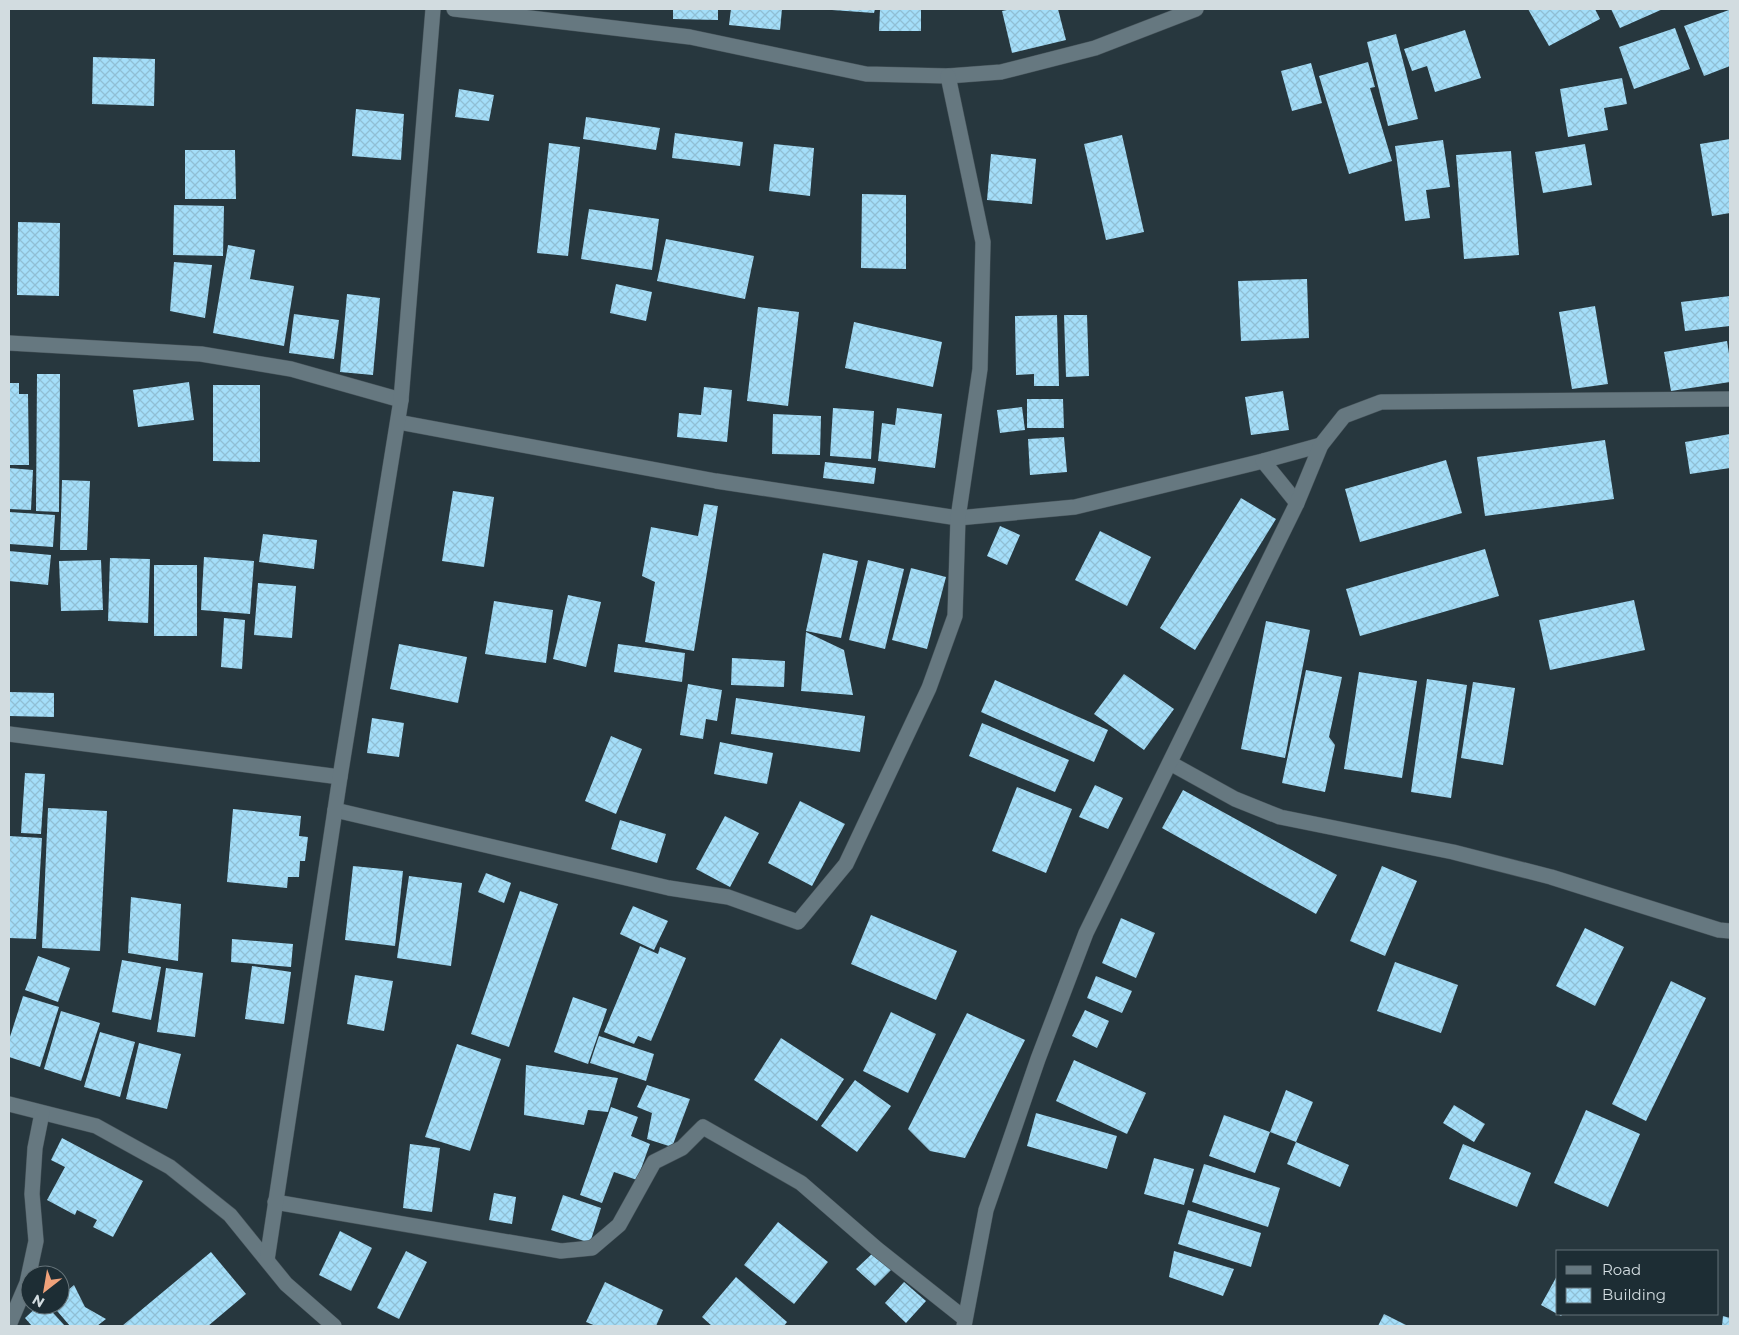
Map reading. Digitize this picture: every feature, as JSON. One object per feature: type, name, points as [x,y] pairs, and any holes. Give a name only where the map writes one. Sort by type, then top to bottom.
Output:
[{"type":"street","points":[[266,1260],[340,777],[401,400],[433,9]]},
{"type":"street","points":[[454,9],[690,37],[866,74],[948,76],[1001,72],[1095,48],[1196,9]]},
{"type":"street","points":[[335,810],[669,888],[728,897],[798,922],[846,864],[929,688],[955,616],[958,518],[980,369],[983,242],[948,76]]},
{"type":"street","points":[[9,343],[201,354],[291,369],[401,400]]},
{"type":"street","points":[[275,1202],[560,1251],[592,1248],[619,1225],[654,1162],[682,1148],[703,1127],[801,1183],[964,1322],[986,1210],[1038,1058],[1086,933],[1297,503],[1321,445],[1344,416],[1381,402],[1730,399]]},
{"type":"street","points":[[398,422],[716,482],[958,518],[1076,507],[1321,445]]},
{"type":"street","points":[[1263,461],[1297,503]]},
{"type":"street","points":[[9,734],[340,777]]},
{"type":"street","points":[[1170,763],[1235,798],[1280,817],[1452,852],[1552,876],[1719,930],[1730,931]]},
{"type":"street","points":[[9,1104],[96,1126],[170,1167],[230,1215],[286,1284],[334,1326]]},
{"type":"street","points":[[9,1325],[27,1283],[36,1241],[32,1194],[35,1148],[42,1113]]},
{"type":"building","points":[[673,9],[718,9],[718,20],[673,19]]},
{"type":"building","points":[[731,9],[782,9],[780,30],[729,25]]},
{"type":"building","points":[[832,9],[875,9],[874,13]]},
{"type":"building","points":[[880,9],[921,9],[921,31],[879,31]]},
{"type":"building","points":[[1012,9],[1058,9],[1066,40],[1012,53],[1002,11]]},
{"type":"building","points":[[1528,9],[1595,9],[1600,19],[1549,46]]},
{"type":"building","points":[[1611,9],[1663,9],[1620,28]]},
{"type":"building","points":[[1729,10],[1730,66],[1704,76],[1684,26]]},
{"type":"building","points":[[1675,28],[1690,69],[1634,89],[1619,47]]},
{"type":"building","points":[[1465,30],[1481,78],[1435,92],[1427,66],[1412,71],[1404,49]]},
{"type":"building","points":[[1396,34],[1418,119],[1388,126],[1367,42]]},
{"type":"building","points":[[93,57],[155,59],[154,106],[92,104]]},
{"type":"building","points":[[1368,62],[1375,87],[1370,88],[1392,161],[1349,174],[1319,76]]},
{"type":"building","points":[[1311,63],[1322,103],[1292,111],[1281,71]]},
{"type":"building","points":[[1622,78],[1627,104],[1604,108],[1608,130],[1568,137],[1560,89]]},
{"type":"building","points":[[459,89],[494,95],[489,121],[455,117]]},
{"type":"building","points":[[356,109],[404,114],[401,160],[352,156]]},
{"type":"building","points":[[586,117],[660,128],[656,150],[583,139]]},
{"type":"building","points":[[675,133],[743,142],[740,166],[672,158]]},
{"type":"building","points":[[1122,135],[1144,232],[1106,240],[1084,144]]},
{"type":"building","points":[[1730,139],[1730,213],[1712,216],[1700,144]]},
{"type":"building","points":[[1443,140],[1450,187],[1426,190],[1430,218],[1405,221],[1395,146]]},
{"type":"building","points":[[549,143],[580,147],[568,256],[537,253]]},
{"type":"building","points":[[774,144],[814,148],[810,196],[769,191]]},
{"type":"building","points":[[1585,144],[1592,185],[1543,193],[1535,152]]},
{"type":"building","points":[[185,150],[235,150],[236,199],[185,199]]},
{"type":"building","points":[[1511,151],[1519,255],[1464,259],[1456,155]]},
{"type":"building","points":[[991,154],[1036,159],[1032,204],[987,200]]},
{"type":"building","points":[[862,194],[906,195],[906,269],[861,268]]},
{"type":"building","points":[[174,205],[224,206],[223,256],[173,255]]},
{"type":"building","points":[[589,209],[659,219],[652,270],[581,259]]},
{"type":"building","points":[[18,222],[60,223],[59,296],[17,295]]},
{"type":"building","points":[[666,239],[754,256],[745,299],[657,281]]},
{"type":"building","points":[[228,245],[255,250],[250,279],[294,286],[284,346],[213,333]]},
{"type":"building","points":[[174,262],[212,265],[205,318],[170,311]]},
{"type":"building","points":[[1307,279],[1309,338],[1241,341],[1238,281]]},
{"type":"building","points":[[616,284],[652,292],[646,321],[610,313]]},
{"type":"building","points":[[347,294],[380,298],[373,375],[340,372]]},
{"type":"building","points":[[1730,296],[1730,326],[1685,331],[1681,302]]},
{"type":"building","points":[[1595,306],[1608,384],[1572,389],[1559,312]]},
{"type":"building","points":[[758,307],[799,312],[788,406],[747,401]]},
{"type":"building","points":[[294,314],[339,320],[334,359],[289,353]]},
{"type":"building","points":[[1057,315],[1059,386],[1034,386],[1034,374],[1016,375],[1015,316]]},
{"type":"building","points":[[1064,315],[1087,315],[1089,376],[1066,377]]},
{"type":"building","points":[[854,322],[942,342],[933,387],[845,368]]},
{"type":"building","points":[[1727,341],[1730,360],[1730,382],[1671,391],[1664,352]]},
{"type":"building","points":[[37,374],[60,374],[59,512],[36,511]]},
{"type":"building","points":[[189,382],[194,420],[138,427],[133,390]]},
{"type":"building","points":[[9,383],[19,383],[19,394],[28,394],[29,465],[9,465]]},
{"type":"building","points":[[213,385],[260,385],[260,462],[213,461]]},
{"type":"building","points":[[704,387],[732,390],[727,442],[677,437],[679,413],[701,415]]},
{"type":"building","points":[[1283,391],[1289,430],[1251,435],[1245,397]]},
{"type":"building","points":[[1027,399],[1063,399],[1064,428],[1027,428]]},
{"type":"building","points":[[1022,407],[1025,430],[1000,433],[997,410]]},
{"type":"building","points":[[833,408],[874,411],[871,459],[830,456]]},
{"type":"building","points":[[897,408],[942,414],[935,468],[878,461],[882,423],[895,425]]},
{"type":"building","points":[[773,414],[821,416],[820,455],[772,454]]},
{"type":"building","points":[[1730,434],[1730,468],[1690,474],[1685,442]]},
{"type":"building","points":[[1064,437],[1067,472],[1030,475],[1028,439]]},
{"type":"building","points":[[1605,440],[1614,499],[1485,516],[1477,457]]},
{"type":"building","points":[[1446,460],[1462,513],[1360,542],[1345,489]]},
{"type":"building","points":[[825,462],[876,468],[874,484],[823,478]]},
{"type":"building","points":[[9,468],[33,470],[31,510],[9,509]]},
{"type":"building","points":[[62,480],[90,481],[87,550],[60,550]]},
{"type":"building","points":[[453,491],[494,497],[484,567],[442,561]]},
{"type":"building","points":[[1241,498],[1276,519],[1195,650],[1160,628]]},
{"type":"building","points":[[704,504],[718,506],[694,651],[645,642],[655,582],[642,576],[651,527],[698,536]]},
{"type":"building","points":[[9,512],[55,515],[53,547],[9,544]]},
{"type":"building","points":[[1000,526],[1020,535],[1007,565],[987,556]]},
{"type":"building","points":[[1100,531],[1151,557],[1127,606],[1075,580]]},
{"type":"building","points":[[263,534],[317,540],[314,569],[259,562]]},
{"type":"building","points":[[1485,549],[1499,596],[1360,636],[1346,589]]},
{"type":"building","points":[[9,551],[51,555],[48,585],[9,581]]},
{"type":"building","points":[[823,553],[858,561],[841,638],[806,631]]},
{"type":"building","points":[[204,557],[254,561],[250,614],[201,610]]},
{"type":"building","points":[[110,558],[150,559],[148,623],[108,621]]},
{"type":"building","points":[[101,560],[103,610],[61,611],[59,561]]},
{"type":"building","points":[[868,560],[904,569],[885,649],[849,640]]},
{"type":"building","points":[[154,565],[197,565],[197,636],[154,636]]},
{"type":"building","points":[[911,568],[946,577],[927,649],[892,640]]},
{"type":"building","points":[[258,583],[296,586],[292,638],[254,635]]},
{"type":"building","points":[[568,595],[601,602],[586,667],[553,659]]},
{"type":"building","points":[[1634,600],[1645,650],[1550,670],[1539,620]]},
{"type":"building","points":[[494,601],[553,610],[546,663],[485,654]]},
{"type":"building","points":[[224,618],[245,620],[242,669],[221,667]]},
{"type":"building","points":[[1266,621],[1310,630],[1285,758],[1241,749]]},
{"type":"building","points":[[806,632],[844,650],[853,695],[801,691]]},
{"type":"building","points":[[399,644],[467,657],[458,703],[390,689]]},
{"type":"building","points":[[618,644],[685,653],[682,682],[614,672]]},
{"type":"building","points":[[732,658],[785,661],[784,687],[731,685]]},
{"type":"building","points":[[1306,670],[1342,677],[1329,737],[1335,745],[1325,792],[1282,783]]},
{"type":"building","points":[[1359,672],[1417,681],[1402,778],[1344,769]]},
{"type":"building","points":[[1124,674],[1174,709],[1144,750],[1094,714]]},
{"type":"building","points":[[1427,679],[1467,685],[1451,798],[1411,792]]},
{"type":"building","points":[[995,680],[1108,730],[1094,762],[981,712]]},
{"type":"building","points":[[1473,682],[1515,688],[1503,765],[1461,758]]},
{"type":"building","points":[[688,684],[722,690],[717,721],[706,719],[703,739],[680,735]]},
{"type":"building","points":[[9,692],[54,693],[54,717],[9,716]]},
{"type":"building","points":[[736,698],[865,716],[860,752],[731,734]]},
{"type":"building","points":[[372,718],[404,723],[399,757],[367,753]]},
{"type":"building","points":[[982,723],[1069,760],[1055,792],[969,756]]},
{"type":"building","points":[[611,736],[642,749],[616,814],[585,801]]},
{"type":"building","points":[[720,742],[773,753],[767,784],[714,774]]},
{"type":"building","points":[[25,773],[45,774],[41,834],[21,833]]},
{"type":"building","points":[[1095,785],[1123,798],[1108,829],[1079,817]]},
{"type":"building","points":[[1017,787],[1072,809],[1046,873],[992,851]]},
{"type":"building","points":[[1183,790],[1337,875],[1316,914],[1162,828]]},
{"type":"building","points":[[800,801],[845,824],[812,886],[768,863]]},
{"type":"building","points":[[48,808],[107,811],[100,951],[42,948]]},
{"type":"building","points":[[233,809],[301,816],[299,836],[308,837],[305,861],[300,861],[299,877],[288,877],[287,888],[227,882]]},
{"type":"building","points":[[725,816],[759,833],[730,887],[696,869]]},
{"type":"building","points":[[620,820],[666,834],[657,863],[611,849]]},
{"type":"building","points":[[9,836],[42,838],[36,939],[9,938]]},
{"type":"building","points":[[353,866],[403,871],[395,946],[345,940]]},
{"type":"building","points":[[1382,866],[1417,881],[1385,956],[1350,941]]},
{"type":"building","points":[[486,873],[511,883],[504,903],[478,892]]},
{"type":"building","points":[[409,876],[462,883],[451,966],[397,958]]},
{"type":"building","points":[[520,891],[558,904],[509,1047],[471,1034]]},
{"type":"building","points":[[131,897],[181,904],[178,961],[128,953]]},
{"type":"building","points":[[633,906],[668,921],[654,950],[620,934]]},
{"type":"building","points":[[871,915],[957,951],[936,1000],[851,964]]},
{"type":"building","points":[[1121,918],[1155,933],[1136,978],[1102,963]]},
{"type":"building","points":[[1585,928],[1624,947],[1595,1006],[1556,986]]},
{"type":"building","points":[[232,939],[293,944],[291,967],[231,962]]},
{"type":"building","points":[[640,946],[658,954],[660,947],[686,958],[651,1041],[638,1036],[634,1044],[604,1032]]},
{"type":"building","points":[[38,956],[70,968],[58,1002],[25,990]]},
{"type":"building","points":[[122,960],[161,967],[151,1020],[112,1012]]},
{"type":"building","points":[[1395,962],[1458,985],[1441,1033],[1377,1011]]},
{"type":"building","points":[[252,966],[291,972],[284,1024],[245,1019]]},
{"type":"building","points":[[166,968],[203,973],[195,1037],[157,1032]]},
{"type":"building","points":[[355,975],[393,981],[384,1031],[347,1024]]},
{"type":"building","points":[[1096,976],[1132,991],[1122,1013],[1087,998]]},
{"type":"building","points":[[1671,981],[1706,998],[1646,1121],[1612,1104]]},
{"type":"building","points":[[23,996],[59,1007],[40,1067],[9,1057],[9,1040]]},
{"type":"building","points":[[573,997],[607,1009],[588,1064],[554,1052]]},
{"type":"building","points":[[1085,1010],[1109,1021],[1097,1048],[1072,1036]]},
{"type":"building","points":[[61,1011],[100,1023],[81,1081],[44,1069]]},
{"type":"building","points":[[891,1012],[936,1034],[908,1093],[863,1071]]},
{"type":"building","points":[[967,1013],[1025,1040],[965,1158],[930,1151],[908,1129]]},
{"type":"building","points":[[100,1032],[135,1042],[120,1097],[84,1087]]},
{"type":"building","points":[[599,1036],[654,1054],[646,1081],[590,1063]]},
{"type":"building","points":[[781,1038],[844,1079],[817,1121],[754,1080]]},
{"type":"building","points":[[139,1043],[181,1054],[167,1109],[126,1099]]},
{"type":"building","points":[[457,1044],[501,1059],[470,1151],[425,1137]]},
{"type":"building","points":[[1074,1060],[1146,1093],[1127,1134],[1056,1101]]},
{"type":"building","points":[[526,1065],[618,1078],[608,1112],[588,1110],[584,1125],[524,1115]]},
{"type":"building","points":[[855,1080],[891,1106],[857,1152],[821,1126]]},
{"type":"building","points":[[647,1085],[690,1099],[672,1147],[647,1139],[652,1113],[637,1107]]},
{"type":"building","points":[[1286,1090],[1313,1102],[1296,1142],[1270,1132]]},
{"type":"building","points":[[1454,1105],[1485,1124],[1474,1142],[1443,1123]]},
{"type":"building","points":[[611,1107],[638,1117],[631,1136],[650,1144],[637,1180],[614,1172],[602,1203],[580,1195]]},
{"type":"building","points":[[1586,1110],[1640,1134],[1608,1207],[1554,1183]]},
{"type":"building","points":[[1036,1113],[1117,1136],[1107,1169],[1027,1146]]},
{"type":"building","points":[[1224,1115],[1270,1132],[1255,1173],[1209,1156]]},
{"type":"building","points":[[62,1138],[143,1181],[113,1237],[93,1227],[97,1220],[77,1210],[75,1215],[47,1200],[65,1167],[51,1160]]},
{"type":"building","points":[[1296,1142],[1349,1165],[1340,1187],[1287,1164]]},
{"type":"building","points":[[410,1144],[440,1148],[432,1212],[403,1208]]},
{"type":"building","points":[[1463,1144],[1531,1173],[1517,1207],[1449,1179]]},
{"type":"building","points":[[1154,1158],[1194,1169],[1184,1205],[1144,1194]]},
{"type":"building","points":[[1204,1164],[1280,1188],[1268,1227],[1192,1202]]},
{"type":"building","points":[[494,1193],[516,1197],[512,1224],[489,1220]]},
{"type":"building","points":[[563,1195],[601,1208],[590,1243],[551,1230]]},
{"type":"building","points":[[1188,1210],[1261,1233],[1251,1267],[1178,1244]]},
{"type":"building","points":[[778,1222],[828,1262],[794,1304],[744,1265]]},
{"type":"building","points":[[340,1231],[372,1248],[351,1291],[319,1275]]},
{"type":"building","points":[[406,1251],[427,1262],[399,1319],[377,1308]]},
{"type":"building","points":[[875,1251],[894,1267],[875,1286],[856,1269]]},
{"type":"building","points":[[1174,1251],[1234,1269],[1223,1296],[1169,1277]]},
{"type":"building","points":[[211,1252],[246,1294],[208,1326],[122,1326]]},
{"type":"building","points":[[736,1277],[787,1322],[784,1326],[712,1326],[702,1317]]},
{"type":"building","points":[[1556,1278],[1556,1313],[1541,1305]]},
{"type":"building","points":[[605,1282],[663,1310],[656,1326],[596,1326],[586,1322]]},
{"type":"building","points":[[904,1282],[926,1301],[906,1323],[885,1303]]},
{"type":"building","points":[[74,1285],[85,1307],[106,1319],[97,1326],[70,1326],[61,1315],[70,1315],[70,1288]]},
{"type":"building","points":[[1384,1314],[1408,1326],[1378,1326]]},
{"type":"building","points":[[28,1315],[55,1315],[65,1326],[32,1326],[25,1318]]},
{"type":"building","points":[[1723,1316],[1730,1318],[1730,1326],[1722,1326]]}]
